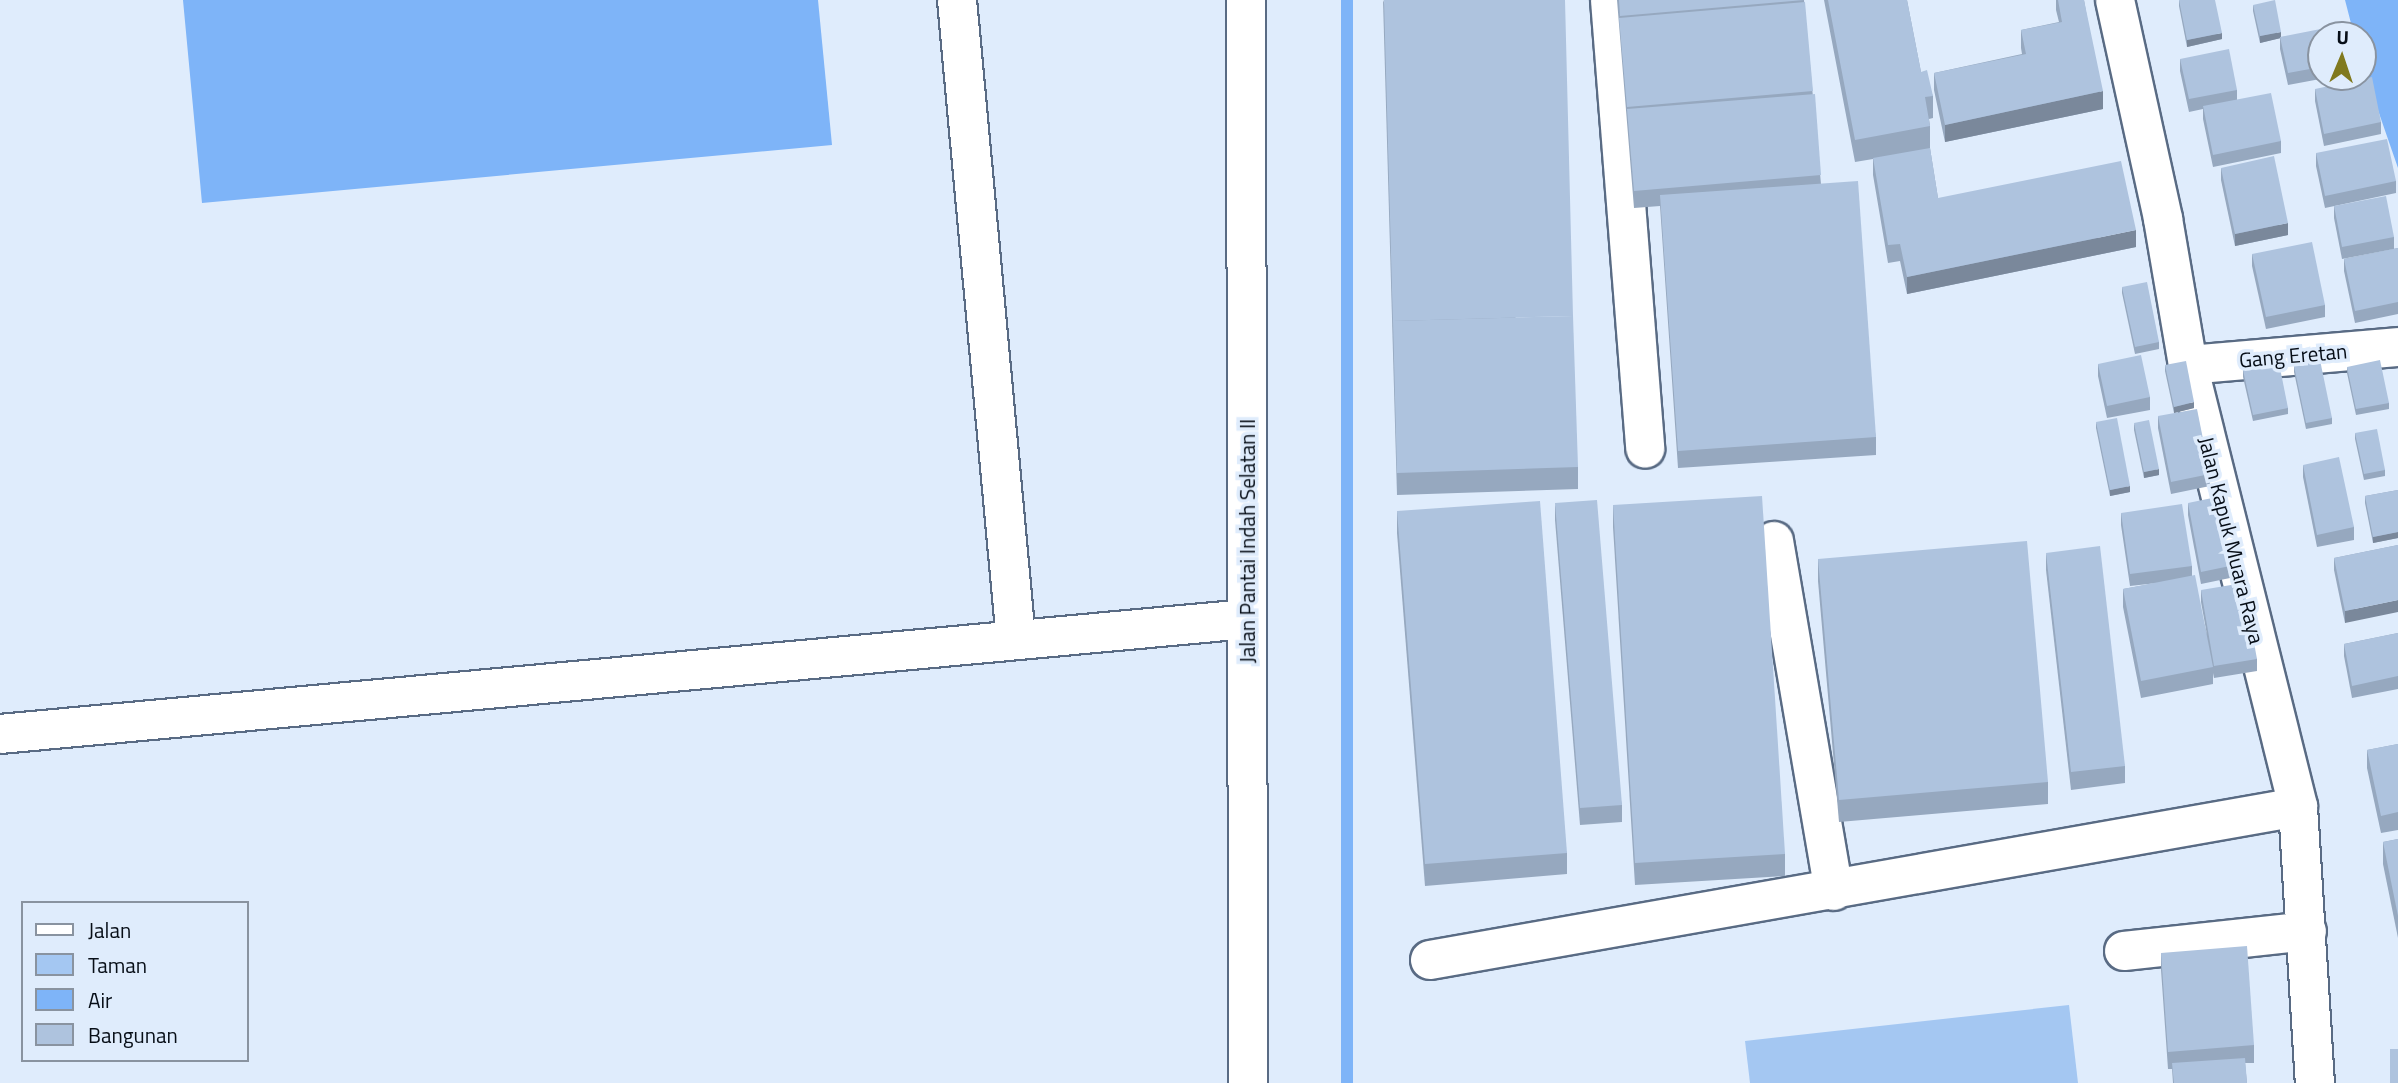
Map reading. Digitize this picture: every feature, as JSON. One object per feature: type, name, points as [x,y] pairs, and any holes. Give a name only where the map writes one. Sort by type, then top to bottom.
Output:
[{"type":"street","points":[[957,0],[1016,640]]},
{"type":"street","name":"Jalan Pantai Indah Selatan II","points":[[1246,0],[1248,1083]]},
{"type":"street","points":[[1610,0],[1645,449]]},
{"type":"street","name":"Jalan Kapuk Muara Raya","points":[[2115,0],[2163,219],[2188,365],[2298,807],[2315,1083]]},
{"type":"street","name":"Gang Eretan","points":[[2188,365],[2398,347]]},
{"type":"street","points":[[1774,541],[1834,891]]},
{"type":"street","points":[[0,734],[1247,619]]},
{"type":"street","points":[[1430,960],[1834,891],[2298,807]]},
{"type":"street","points":[[2124,951],[2307,930]]},
{"type":"green space","points":[[2069,1005],[2078,1083],[1750,1083],[1745,1041]]},
{"type":"water","points":[[183,0],[818,0],[832,145],[202,203]]},
{"type":"water","points":[[2345,0],[2398,0],[2398,168],[2371,91],[2377,91],[2377,21],[2350,21]]},
{"type":"building","points":[[1384,0],[1565,0],[1573,316],[1393,321],[1393,326]]},
{"type":"building","points":[[1619,0],[1804,0],[1620,16]]},
{"type":"building","points":[[1828,0],[1907,0],[1921,72],[1927,70],[1933,96],[1925,97],[1930,126],[1855,140]]},
{"type":"building","points":[[2058,0],[2084,0],[2103,91],[1945,125],[1934,73],[2026,54],[2021,30],[2062,22]]},
{"type":"building","points":[[2179,0],[2215,0],[2222,33],[2187,40]]},
{"type":"building","points":[[2275,0],[2281,32],[2260,36],[2253,5]]},
{"type":"building","points":[[1805,2],[1813,91],[1627,107],[1619,18]]},
{"type":"building","points":[[2307,32],[2307,70],[2288,73],[2280,37]]},
{"type":"building","points":[[2229,49],[2237,90],[2189,99],[2180,59]]},
{"type":"building","points":[[2315,91],[2375,91],[2381,122],[2324,134]]},
{"type":"building","points":[[2271,93],[2281,141],[2213,155],[2203,106]]},
{"type":"building","points":[[1815,94],[1821,175],[1634,191],[1627,109]]},
{"type":"building","points":[[2387,139],[2396,181],[2325,196],[2316,153]]},
{"type":"building","points":[[1930,148],[1938,198],[2121,161],[2136,230],[1907,277],[1900,244],[1888,245],[1873,158]]},
{"type":"building","points":[[2274,156],[2288,223],[2235,234],[2221,168]]},
{"type":"building","points":[[1858,181],[1876,437],[1678,451],[1660,195]]},
{"type":"building","points":[[2386,196],[2394,237],[2342,247],[2334,206]]},
{"type":"building","points":[[2312,242],[2325,305],[2266,317],[2252,254]]},
{"type":"building","points":[[2398,248],[2398,302],[2355,311],[2344,259]]},
{"type":"building","points":[[2147,282],[2159,342],[2135,347],[2122,287]]},
{"type":"building","points":[[1573,316],[1578,467],[1397,473],[1393,321]]},
{"type":"building","points":[[2141,355],[2150,397],[2107,406],[2098,364]]},
{"type":"building","points":[[2320,360],[2332,418],[2306,423],[2294,366]]},
{"type":"building","points":[[2380,360],[2389,403],[2356,409],[2347,367]]},
{"type":"building","points":[[2186,361],[2194,402],[2174,407],[2165,365]]},
{"type":"building","points":[[2279,363],[2288,408],[2253,415],[2243,370]]},
{"type":"building","points":[[2197,409],[2210,474],[2171,482],[2158,416]]},
{"type":"building","points":[[2117,418],[2130,486],[2110,490],[2096,422]]},
{"type":"building","points":[[2149,420],[2159,469],[2144,472],[2134,423]]},
{"type":"building","points":[[2377,429],[2385,470],[2364,474],[2355,433]]},
{"type":"building","points":[[2339,457],[2354,527],[2317,535],[2303,465]]},
{"type":"building","points":[[2398,490],[2398,532],[2373,537],[2365,496]]},
{"type":"building","points":[[1762,496],[1785,854],[1635,863],[1613,505]]},
{"type":"building","points":[[2217,497],[2230,566],[2201,572],[2188,503]]},
{"type":"building","points":[[1597,500],[1622,805],[1580,808],[1555,503]]},
{"type":"building","points":[[1540,501],[1567,853],[1425,864],[1397,511]]},
{"type":"building","points":[[2182,504],[2192,566],[2130,574],[2121,513]]},
{"type":"building","points":[[2027,541],[2048,782],[1839,800],[1818,559]]},
{"type":"building","points":[[2398,545],[2398,600],[2345,611],[2334,558]]},
{"type":"building","points":[[2100,546],[2125,766],[2071,772],[2046,553]]},
{"type":"building","points":[[2195,575],[2213,667],[2141,681],[2123,589]]},
{"type":"building","points":[[2243,583],[2257,659],[2214,666],[2201,590]]},
{"type":"building","points":[[2398,633],[2398,676],[2352,686],[2344,644]]},
{"type":"building","points":[[2398,744],[2398,812],[2381,816],[2367,750]]},
{"type":"building","points":[[2398,839],[2398,916],[2383,842]]},
{"type":"building","points":[[2247,946],[2254,1045],[2168,1052],[2161,953]]},
{"type":"building","points":[[2390,1049],[2398,1049],[2398,1083],[2390,1083]]},
{"type":"building","points":[[2245,1058],[2247,1083],[2174,1083],[2172,1063]]},
{"type":"waterway","points":[[1347,0],[1347,1083]]}]
